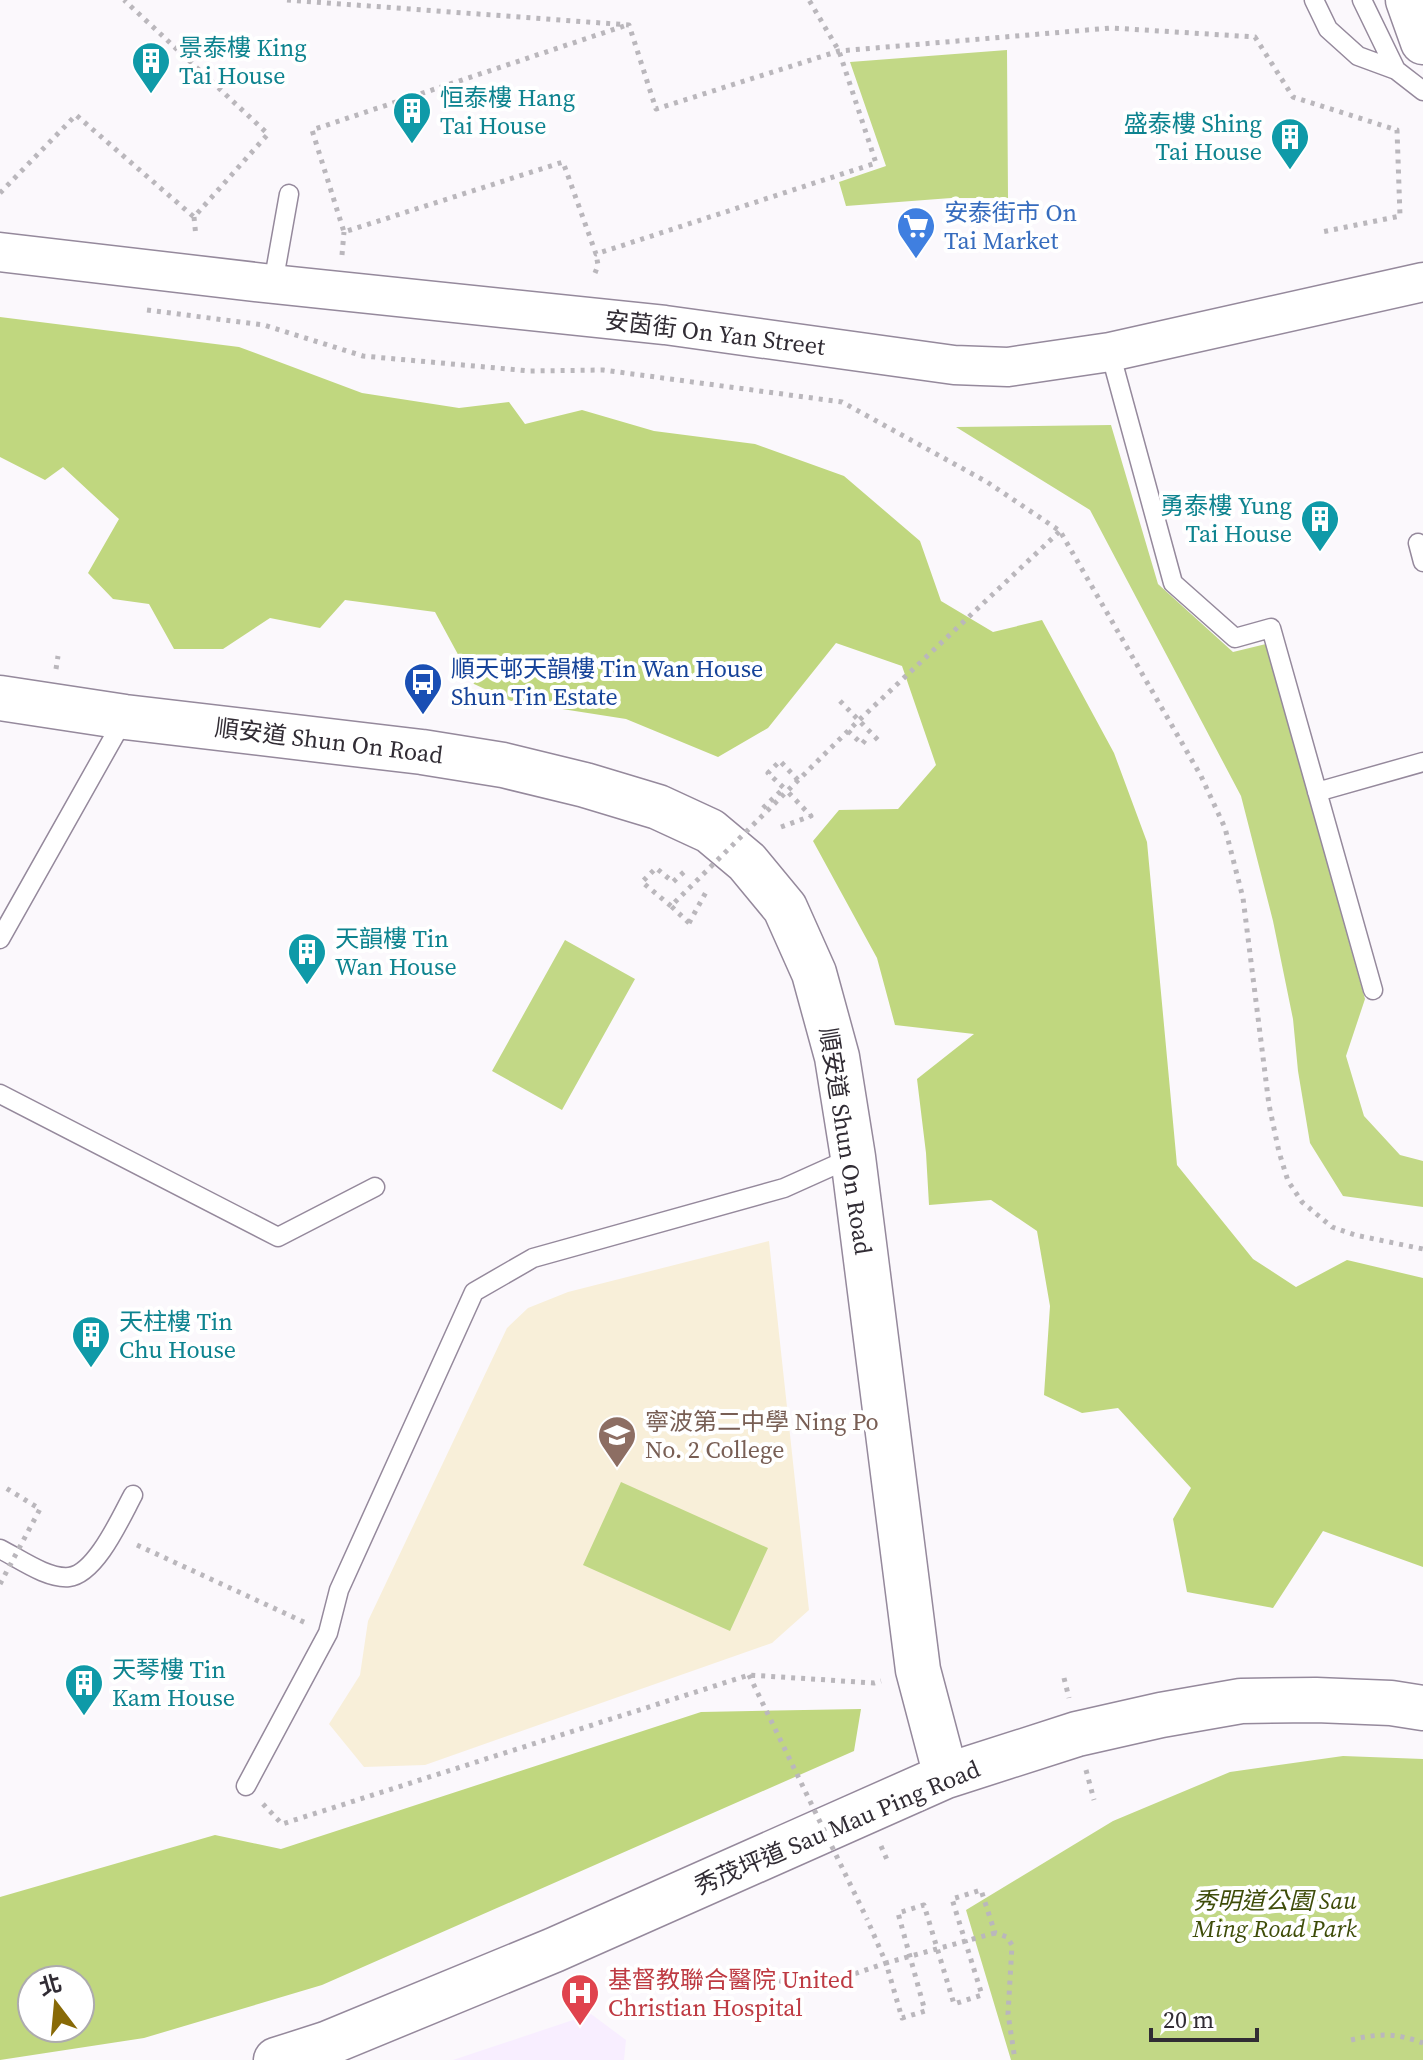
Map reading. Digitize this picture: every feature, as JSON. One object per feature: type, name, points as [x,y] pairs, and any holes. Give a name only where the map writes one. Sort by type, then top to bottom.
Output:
[{"type":"street","points":[[1408,0],[1410,56]]},
{"type":"street","name":"安茵街 On Yan Street","points":[[0,252],[665,325],[954,365],[1008,367],[1110,352],[1423,282]]},
{"type":"street","name":"順安道 Shun On Road","points":[[0,698],[125,717],[470,758],[658,807],[710,831],[747,862],[785,908],[814,973],[837,1057],[853,1157],[918,1670],[946,1776]]},
{"type":"street","name":"秀茂坪道 Sau Mau Ping Road","points":[[276,2060],[326,2044],[554,1950],[946,1776],[1077,1734],[1241,1701],[1316,1700],[1391,1703],[1423,1708]]},
{"type":"lane","points":[[1314,0],[1328,29],[1358,56],[1410,56]]},
{"type":"lane","points":[[1362,0],[1410,56],[1423,91]]},
{"type":"lane","points":[[273,284],[289,194]]},
{"type":"lane","points":[[1110,352],[1173,583],[1235,638],[1271,628],[1373,990]]},
{"type":"lane","points":[[1418,543],[1423,562]]},
{"type":"lane","points":[[0,939],[125,717]]},
{"type":"lane","points":[[1317,792],[1423,762]]},
{"type":"lane","points":[[0,1094],[278,1237],[375,1187]]},
{"type":"lane","points":[[246,1786],[328,1633],[339,1590],[474,1292],[533,1258],[784,1188],[853,1157]]},
{"type":"lane","points":[[0,1549],[49,1573],[69,1577],[86,1571],[112,1534],[133,1495]]},
{"type":"path","points":[[124,0],[268,134],[194,217]]},
{"type":"path","points":[[287,0],[629,25]]},
{"type":"path","points":[[596,254],[876,163],[839,51],[809,0]]},
{"type":"path","points":[[629,25],[656,109],[839,51],[1111,28],[1255,37],[1293,97],[1397,130],[1400,216],[1322,232]]},
{"type":"path","points":[[342,256],[344,232],[312,130],[629,25]]},
{"type":"path","points":[[0,193],[76,115],[194,217],[196,237]]},
{"type":"path","points":[[344,232],[563,162],[596,254],[598,265],[595,273]]},
{"type":"path","points":[[140,309],[264,325],[363,356],[530,371],[603,370],[842,402],[987,482],[1060,531],[1201,776],[1225,828],[1243,898],[1269,1105],[1288,1181],[1302,1202],[1332,1227],[1423,1249]]},
{"type":"path","points":[[763,808],[798,780],[1060,531]]},
{"type":"path","points":[[840,701],[879,741]]},
{"type":"path","points":[[848,731],[862,744],[867,738]]},
{"type":"path","points":[[781,827],[811,816],[768,773],[780,761],[798,780]]},
{"type":"path","points":[[671,906],[785,790]]},
{"type":"path","points":[[684,872],[673,882],[656,868],[642,882],[689,923],[706,892]]},
{"type":"path","points":[[0,1584],[40,1509],[6,1488]]},
{"type":"path","points":[[112,1534],[328,1633]]},
{"type":"path","points":[[246,1786],[282,1824],[749,1675],[874,1683]]},
{"type":"path","points":[[749,1675],[867,1919],[886,1963],[902,2018],[925,2011],[898,1913],[924,1905],[954,2004],[982,1995],[952,1899],[981,1890],[995,1933]]},
{"type":"path","points":[[648,1968],[695,1986],[742,1968],[807,1990],[886,1963],[995,1933],[1007,1937],[1012,1945],[1008,2014],[1015,2060]]},
{"type":"path","points":[[1351,2040],[1371,2035],[1399,2034],[1423,2043]]},
{"type":"shaded area","name":"寧波第二中學 Ning Po No. 2 College","points":[[769,1241],[809,1610],[772,1643],[425,1765],[364,1767],[329,1724],[360,1675],[368,1621],[507,1328],[528,1308],[568,1292]]},
{"type":"shaded area","name":"基督教聯合醫院 United Christian Hospital","points":[[591,2014],[626,2040],[624,2060],[453,2060]]},
{"type":"green space","points":[[1007,50],[1008,198],[951,198],[846,206],[839,182],[886,166],[850,62]]},
{"type":"green space","points":[[0,317],[239,347],[362,393],[459,408],[509,402],[525,424],[582,410],[654,431],[755,444],[844,476],[920,541],[941,601],[993,632],[1042,620],[1114,753],[1147,842],[1177,1165],[1253,1259],[1296,1287],[1347,1260],[1423,1278],[1423,1567],[1323,1531],[1273,1608],[1187,1592],[1173,1519],[1191,1488],[1118,1408],[1082,1413],[1044,1395],[1050,1306],[1037,1231],[991,1200],[929,1205],[917,1079],[974,1034],[895,1025],[877,958],[813,841],[839,810],[898,809],[936,765],[902,666],[836,643],[768,728],[718,757],[626,719],[511,701],[474,684],[435,612],[345,600],[320,628],[270,618],[223,649],[174,649],[149,604],[113,599],[88,573],[119,519],[63,467],[45,480],[0,457]]},
{"type":"green space","points":[[1111,425],[1158,584],[1233,652],[1266,644],[1365,999],[1346,1056],[1364,1116],[1400,1155],[1423,1161],[1423,1207],[1343,1196],[1310,1143],[1293,1019],[1273,921],[1241,796],[1090,510],[956,427]]},
{"type":"green space","points":[[565,940],[635,979],[562,1110],[492,1071]]},
{"type":"green space","points":[[621,1482],[768,1548],[730,1631],[583,1565]]},
{"type":"green space","points":[[861,1709],[854,1751],[322,1985],[144,2038],[0,2060],[0,1897],[215,1835],[281,1849],[701,1712]]},
{"type":"green space","name":"秀明道公園 Sau Ming Road Park","points":[[1343,1756],[1423,1759],[1423,2060],[1011,2060],[966,1910],[1113,1821],[1230,1772]]},
{"type":"place","name":"景泰樓 King Tai House","points":[[151,95]]},
{"type":"place","name":"恒泰樓 Hang Tai House","points":[[412,145]]},
{"type":"place","name":"盛泰樓 Shing Tai House","points":[[1290,171]]},
{"type":"place","name":"安泰街市 On Tai Market","points":[[916,260]]},
{"type":"place","name":"勇泰樓 Yung Tai House","points":[[1320,553]]},
{"type":"place","name":"順天邨天韻樓 Tin Wan House Shun Tin Estate","points":[[423,716]]},
{"type":"place","name":"天韻樓 Tin Wan House","points":[[307,986]]},
{"type":"place","name":"天柱樓 Tin Chu House","points":[[91,1369]]},
{"type":"place","name":"寧波第二中學 Ning Po No. 2 College","points":[[617,1469]]},
{"type":"place","name":"天琴樓 Tin Kam House","points":[[84,1717]]},
{"type":"place","name":"基督教聯合醫院 United Christian Hospital","points":[[580,2027]]}]
